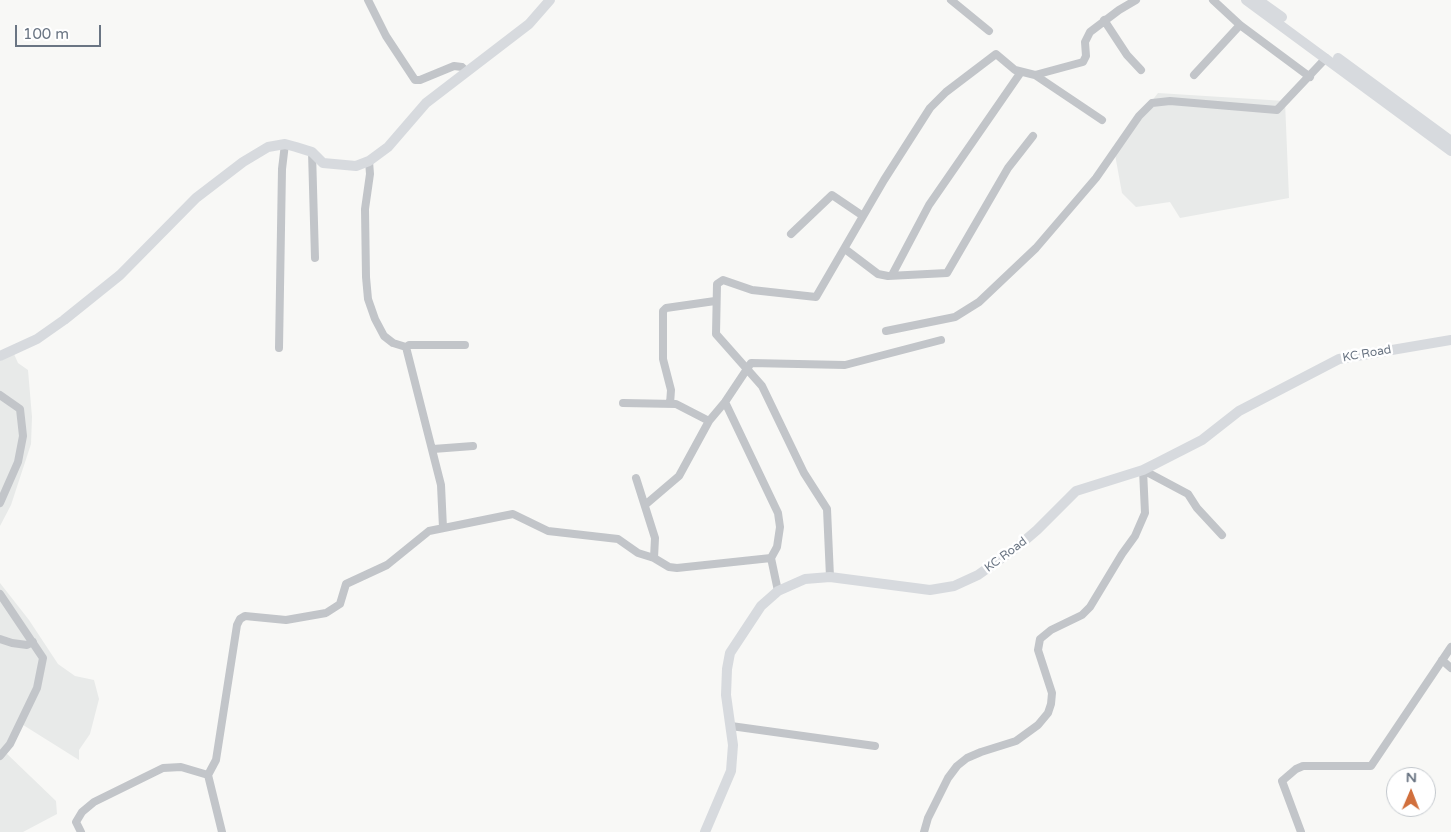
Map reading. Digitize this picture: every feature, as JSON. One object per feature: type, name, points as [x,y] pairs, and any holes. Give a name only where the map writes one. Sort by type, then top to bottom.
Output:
[{"type":"main road","points":[[0,356],[37,339],[120,275],[196,198],[243,162],[268,147],[285,144],[312,152],[323,163],[356,166],[369,161],[388,147],[426,103],[529,24],[550,0]]},
{"type":"main road","points":[[1246,0],[1312,44],[1389,100],[1451,151]]},
{"type":"main road","points":[[1265,2],[1326,58],[1451,141]]},
{"type":"main road","name":"KC Road","points":[[705,832],[731,771],[733,745],[726,695],[730,653],[761,606],[778,591],[805,579],[830,576],[930,590],[954,586],[978,575],[1016,548],[1076,491],[1143,470],[1202,440],[1239,411],[1339,359],[1451,340]]},
{"type":"street","points":[[368,0],[386,36],[415,80],[420,80],[454,66],[466,71]]},
{"type":"street","points":[[951,0],[989,31]]},
{"type":"street","points":[[1035,75],[1083,62],[1086,56],[1085,42],[1090,32],[1104,20],[1136,0]]},
{"type":"street","points":[[1213,0],[1240,24],[1310,77]]},
{"type":"street","points":[[1104,20],[1127,55],[1141,70]]},
{"type":"street","points":[[1194,76],[1240,24]]},
{"type":"street","points":[[830,576],[827,509],[804,473],[762,386],[716,334],[715,301],[717,284],[723,280],[752,290],[816,298],[863,216],[922,121],[946,92],[996,54],[1015,70],[1035,75],[1102,120]]},
{"type":"street","points":[[886,331],[955,317],[979,302],[1036,248],[1096,178],[1139,116],[1152,103],[1170,101],[1277,110],[1326,58]]},
{"type":"street","points":[[892,275],[929,205],[1021,72]]},
{"type":"street","points":[[845,249],[878,274],[947,273],[1008,168],[1033,136]]},
{"type":"street","points":[[279,348],[282,169],[285,144]]},
{"type":"street","points":[[312,152],[315,258]]},
{"type":"street","points":[[369,161],[370,174],[365,209],[368,300],[384,336],[393,343],[406,347],[426,344],[465,345]]},
{"type":"street","points":[[791,234],[832,195],[863,216]]},
{"type":"street","points":[[670,404],[671,390],[662,359],[663,311],[666,308],[715,301]]},
{"type":"street","points":[[645,505],[679,476],[709,421],[725,402],[751,363],[846,365],[941,340]]},
{"type":"street","points":[[406,347],[422,414],[434,449],[441,485],[443,528]]},
{"type":"street","points":[[0,395],[20,409],[23,436],[18,462],[0,503]]},
{"type":"street","points":[[725,402],[778,512],[779,534],[777,547],[771,558],[778,591]]},
{"type":"street","points":[[623,403],[670,404],[688,408],[709,421]]},
{"type":"street","points":[[434,449],[473,446]]},
{"type":"street","points":[[1143,470],[1188,494],[1197,508],[1222,535]]},
{"type":"street","points":[[924,832],[928,818],[948,778],[957,766],[966,758],[1016,741],[1038,725],[1048,713],[1052,693],[1038,650],[1040,639],[1051,630],[1082,615],[1090,607],[1135,536],[1145,513],[1143,470]]},
{"type":"street","points":[[636,478],[655,538],[654,558]]},
{"type":"street","points":[[222,832],[208,775],[216,760],[237,625],[240,619],[245,616],[286,620],[326,613],[340,604],[346,584],[387,565],[429,530],[513,514],[548,531],[618,539],[638,553],[654,558],[670,567],[676,568],[771,558]]},
{"type":"street","points":[[0,594],[43,658],[37,688],[10,744],[0,756]]},
{"type":"street","points":[[0,639],[27,645],[33,642]]},
{"type":"street","points":[[1301,832],[1282,781],[1296,769],[1303,766],[1371,766],[1451,646]]},
{"type":"street","points":[[1442,660],[1451,668]]},
{"type":"street","points":[[731,726],[875,746]]},
{"type":"street","points":[[81,832],[76,822],[82,812],[94,802],[163,768],[181,767],[208,775]]},
{"type":"shaded area","points":[[1158,93],[1285,101],[1289,198],[1180,218],[1170,202],[1136,207],[1122,193],[1114,149]]},
{"type":"shaded area","points":[[14,354],[18,363],[28,370],[32,417],[31,444],[11,505],[0,526],[0,361]]},
{"type":"shaded area","points":[[0,583],[29,620],[58,664],[75,676],[94,680],[99,699],[90,734],[79,750],[79,760],[20,723],[4,751],[56,801],[57,814],[23,832],[0,832]]}]
